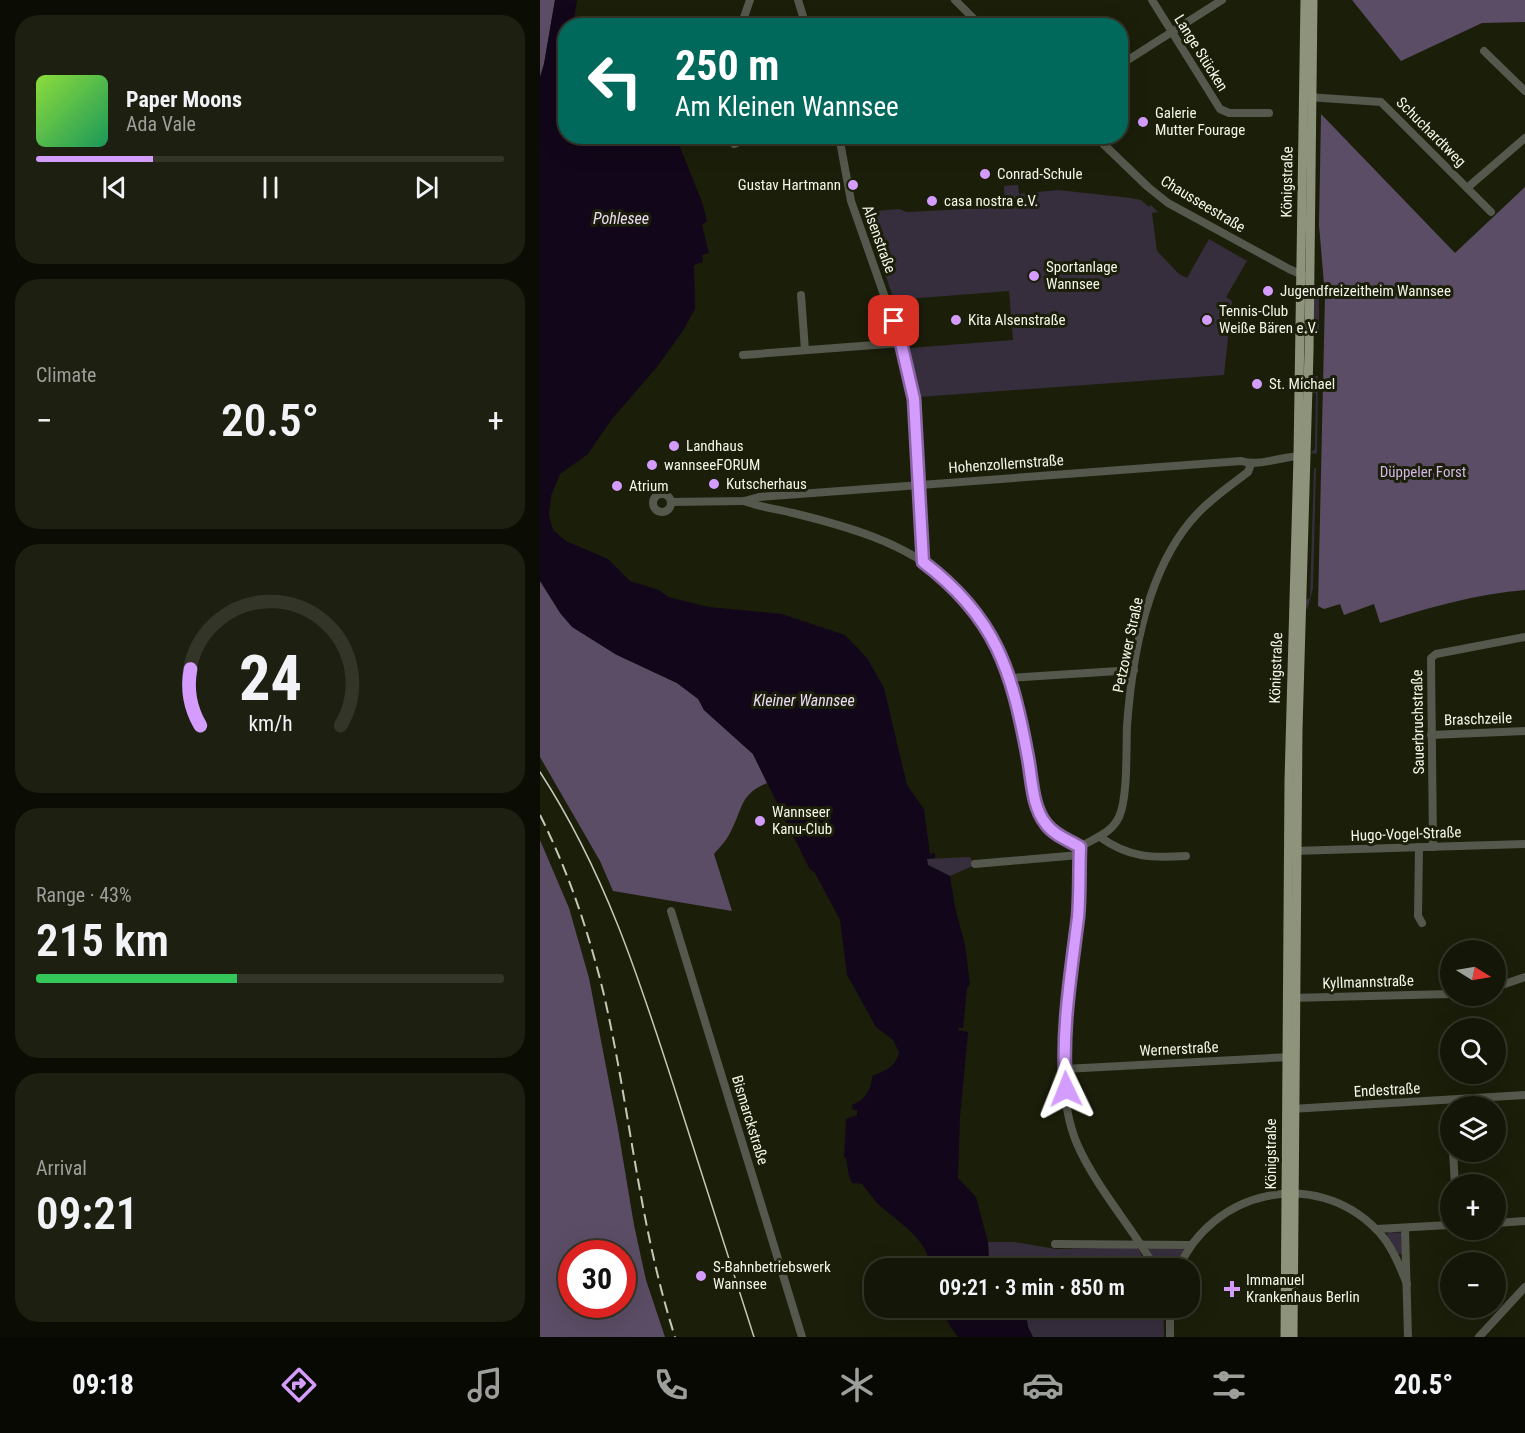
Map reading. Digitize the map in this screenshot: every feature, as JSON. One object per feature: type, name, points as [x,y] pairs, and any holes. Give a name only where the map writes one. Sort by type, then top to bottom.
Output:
[{"type":"main road","name":"Königstraße","points":[[1285,1337],[1290,1193],[1292,851],[1298,709],[1305,276],[1307,97],[1305,0]]},
{"type":"main road","name":"Königstraße","points":[[1307,97],[1313,0]]},
{"type":"main road","name":"Königstraße","points":[[1290,1193],[1293,1337]]},
{"type":"street","points":[[744,18],[750,0]]},
{"type":"street","points":[[798,0],[804,18]]},
{"type":"street","points":[[955,0],[973,18]]},
{"type":"street","name":"Lange Stücken","points":[[1152,0],[1220,109],[1229,113],[1269,113]]},
{"type":"street","points":[[1128,60],[1222,0]]},
{"type":"street","points":[[1484,51],[1525,91]]},
{"type":"street","name":"Schuchardtweg","points":[[1307,97],[1381,102],[1491,212]]},
{"type":"street","points":[[1467,188],[1525,138]]},
{"type":"street","name":"Alsenstraße","points":[[840,144],[851,201],[901,343],[914,399],[923,562]]},
{"type":"street","name":"Chausseestraße","points":[[1103,144],[1168,203],[1305,276]]},
{"type":"street","points":[[801,294],[805,350]]},
{"type":"street","points":[[743,355],[901,343]]},
{"type":"street","name":"Hohenzollernstraße","points":[[672,502],[744,501],[759,497],[919,484],[1241,461],[1251,464],[1302,456]]},
{"type":"street","name":"Petzower Straße","points":[[1080,851],[1114,824],[1123,802],[1128,718],[1134,670],[1150,600],[1158,579],[1172,549],[1198,513],[1248,472],[1251,464]]},
{"type":"street","points":[[744,501],[860,532],[892,545],[923,562],[947,580],[983,622],[998,646],[1021,720],[1038,809],[1053,832],[1080,851]]},
{"type":"street","name":"Sauerbruchstraße","points":[[1433,847],[1430,662],[1432,655],[1525,636]]},
{"type":"street","points":[[1009,678],[1134,670]]},
{"type":"street","name":"Braschzeile","points":[[1431,735],[1525,731]]},
{"type":"street","points":[[1100,837],[1129,854],[1149,857],[1186,856]]},
{"type":"street","name":"Hugo-Vogel-Straße","points":[[1292,851],[1525,844]]},
{"type":"street","points":[[1419,847],[1418,916],[1422,923]]},
{"type":"street","points":[[975,864],[1080,851]]},
{"type":"street","points":[[1080,851],[1079,895],[1069,980],[1064,1069],[1067,1109],[1077,1144],[1095,1177],[1150,1258]]},
{"type":"street","name":"Bismarckstraße","points":[[671,911],[802,1337]]},
{"type":"street","points":[[1506,984],[1525,977]]},
{"type":"street","name":"Kyllmannstraße","points":[[1291,998],[1440,994]]},
{"type":"street","name":"Wernerstraße","points":[[1064,1069],[1291,1057]]},
{"type":"street","name":"Endestraße","points":[[1506,1097],[1525,1095]]},
{"type":"street","name":"Endestraße","points":[[1291,1109],[1440,1103]]},
{"type":"street","points":[[1184,1258],[1191,1245],[1211,1224],[1233,1208],[1253,1199],[1290,1193],[1331,1200],[1350,1209],[1376,1229],[1393,1252],[1407,1284]]},
{"type":"street","points":[[1506,1222],[1525,1221]]},
{"type":"street","points":[[1376,1229],[1440,1226]]},
{"type":"street","points":[[1405,1228],[1408,1337]]},
{"type":"street","points":[[1055,1244],[1191,1245]]},
{"type":"street","points":[[1479,1337],[1525,1287]]},
{"type":"street","points":[[1170,1318],[1170,1337]]},
{"type":"shaded area","name":"Sportanlage Wannsee","points":[[1018,185],[1019,194],[1058,190],[1131,198],[1141,200],[1149,207],[1151,205],[1158,212],[1152,213],[1157,251],[1179,274],[1187,278],[1209,239],[1247,261],[1226,297],[1232,301],[1224,375],[919,397],[910,348],[1013,340],[1009,291],[894,300],[864,212],[1005,207],[1004,186]]},
{"type":"shaded area","points":[[1314,295],[1319,296],[1319,332],[1314,332],[1313,328]]},
{"type":"shaded area","points":[[1314,376],[1318,376],[1317,454],[1310,453],[1315,449],[1316,393],[1310,392]]},
{"type":"shaded area","points":[[1314,468],[1316,468],[1313,588],[1307,611],[1305,600],[1310,598]]},
{"type":"shaded area","points":[[970,857],[975,865],[950,876],[928,865],[926,859]]},
{"type":"shaded area","points":[[1389,1232],[1403,1233],[1404,1254],[1398,1254],[1387,1237]]},
{"type":"shaded area","points":[[988,1242],[1015,1242],[1056,1249],[1137,1247],[1144,1258],[989,1258]]},
{"type":"shaded area","points":[[1149,1247],[1184,1248],[1179,1258],[1153,1258]]},
{"type":"shaded area","points":[[1027,1318],[1163,1318],[1164,1337],[1033,1337]]},
{"type":"green space","points":[[540,0],[555,0],[540,77]]},
{"type":"green space","points":[[1352,0],[1525,0],[1525,22],[1482,23],[1401,61]]},
{"type":"green space","name":"Düppeler Forst","points":[[1321,114],[1455,253],[1525,187],[1525,590],[1470,598],[1380,623],[1374,604],[1344,615],[1340,604],[1324,609],[1318,606],[1325,296],[1319,225]]},
{"type":"green space","points":[[540,581],[615,654],[677,683],[699,699],[704,710],[753,754],[767,783],[751,792],[746,798],[729,834],[714,854],[732,911],[613,891],[600,861],[540,757]]},
{"type":"green space","points":[[540,840],[569,908],[589,978],[634,1225],[646,1280],[665,1337],[540,1337]]},
{"type":"water","name":"Kleiner Wannsee","points":[[555,0],[577,0],[574,18],[558,18],[558,144],[679,144],[702,202],[707,221],[702,225],[709,253],[702,255],[703,262],[694,265],[695,309],[684,329],[657,367],[612,419],[588,454],[560,474],[551,496],[549,515],[553,530],[566,541],[608,559],[630,581],[659,590],[668,597],[709,607],[782,614],[845,635],[867,658],[884,688],[907,785],[924,809],[930,854],[935,853],[935,858],[927,859],[928,865],[950,876],[965,945],[970,984],[967,989],[963,1028],[958,1028],[958,1030],[968,1032],[960,1117],[958,1178],[976,1197],[988,1242],[989,1258],[929,1258],[919,1240],[877,1203],[862,1184],[852,1183],[844,1157],[846,1119],[857,1115],[857,1110],[853,1110],[852,1105],[867,1093],[872,1076],[892,1065],[899,1052],[893,1040],[876,1027],[847,975],[840,920],[815,873],[809,868],[753,754],[704,710],[698,699],[677,683],[615,654],[572,627],[560,613],[540,581],[540,77]]},
{"type":"water","points":[[946,1318],[1027,1318],[1033,1337],[958,1337]]},
{"type":"tram line","points":[[540,772],[563,810],[602,887],[634,967],[754,1337]]},
{"type":"railway","points":[[540,815],[569,881],[585,926],[604,995],[652,1252],[675,1337]]},
{"type":"place","name":"Galerie Mutter Fourage","points":[[1143,122]]},
{"type":"place","name":"Conrad-Schule","points":[[985,174]]},
{"type":"place","name":"Gustav Hartmann","points":[[853,185]]},
{"type":"place","name":"casa nostra e.V.","points":[[932,201]]},
{"type":"place","name":"Sportanlage Wannsee","points":[[1034,276]]},
{"type":"place","name":"Jugendfreizeitheim Wannsee","points":[[1268,291]]},
{"type":"place","name":"Kita Alsenstraße","points":[[956,320]]},
{"type":"place","name":"Tennis-Club Weiße Bären e.V.","points":[[1207,320]]},
{"type":"place","name":"St. Michael","points":[[1257,384]]},
{"type":"place","name":"Landhaus","points":[[674,446]]},
{"type":"place","name":"wannseeFORUM","points":[[652,465]]},
{"type":"place","name":"Kutscherhaus","points":[[714,484]]},
{"type":"place","name":"Atrium","points":[[617,486]]},
{"type":"place","name":"Wannseer Kanu-Club","points":[[760,821]]},
{"type":"place","name":"S-Bahnbetriebswerk Wannsee","points":[[701,1276]]},
{"type":"place","name":"Immanuel Krankenhaus Berlin","points":[[1232,1289]]},
{"type":"route","points":[[894,321],[914,399],[923,562],[947,580],[965,599],[998,646],[1021,720],[1038,809],[1053,832],[1080,847],[1078,918],[1072,950],[1065,1041],[1066,1089]]},
{"type":"water label","name":"Pohlesee","points":[[621,218]]}]
